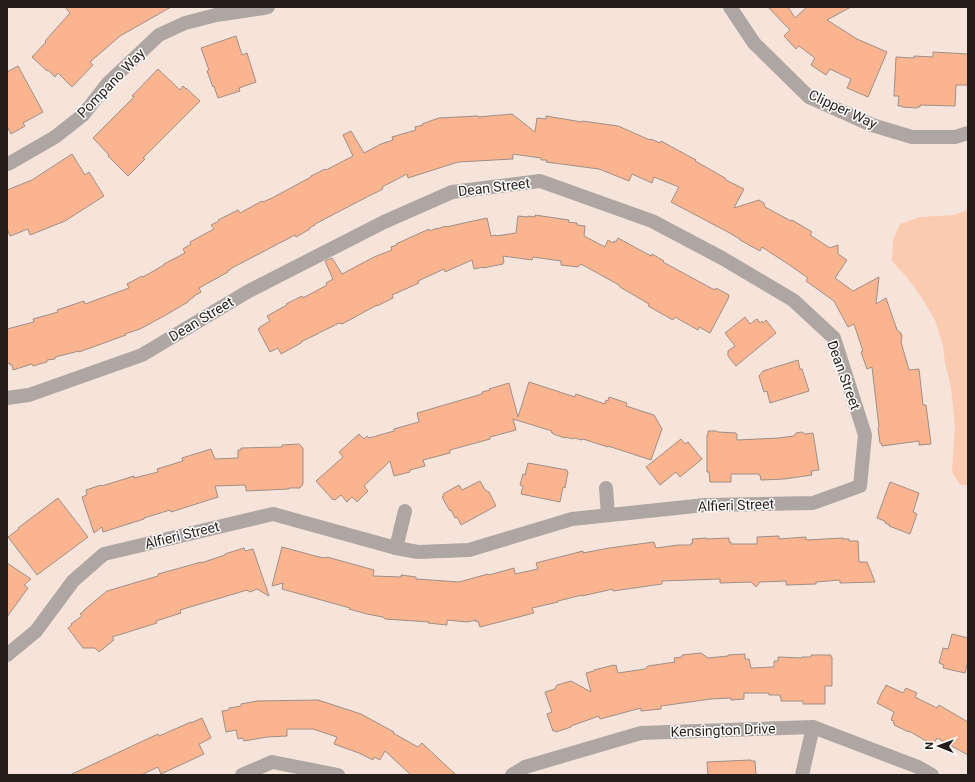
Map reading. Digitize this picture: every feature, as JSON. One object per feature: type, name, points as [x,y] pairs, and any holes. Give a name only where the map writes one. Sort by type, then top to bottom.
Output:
[{"type":"street","name":"Pompano Way","points":[[7,164],[55,137],[83,114],[108,83],[159,35],[185,23],[216,15],[268,7]]},
{"type":"street","name":"Clipper Way","points":[[730,7],[754,43],[809,96],[872,125],[912,137],[955,137],[968,132]]},
{"type":"street","name":"Dean Street","points":[[7,398],[29,395],[142,355],[247,292],[384,222],[452,192],[540,181],[652,221],[722,258],[793,300],[834,338],[865,435],[860,486]]},
{"type":"street","name":"Alfieri Street","points":[[7,655],[36,631],[73,581],[104,554],[273,514],[396,548],[418,552],[469,550],[572,519],[705,505],[813,503],[860,486]]},
{"type":"street","points":[[606,488],[608,515]]},
{"type":"street","points":[[396,548],[406,511]]},
{"type":"street","points":[[802,775],[813,727]]},
{"type":"street","name":"Kensington Drive","points":[[512,775],[525,767],[641,733],[813,727],[918,766],[932,775]]},
{"type":"street","points":[[242,775],[272,762],[338,775]]},
{"type":"shaded area","points":[[968,210],[968,485],[960,485],[952,472],[955,426],[951,388],[945,363],[943,345],[935,320],[922,298],[906,276],[892,261],[893,240],[900,224],[920,217],[954,215]]},
{"type":"building","points":[[65,7],[171,7],[120,36],[90,62],[93,65],[72,87],[58,73],[55,77],[32,57],[70,13]]},
{"type":"building","points":[[768,7],[788,7],[795,18],[807,7],[851,7],[827,20],[857,39],[887,52],[868,97],[847,88],[851,79],[830,69],[826,75],[811,65],[815,58],[799,46],[796,49],[784,36],[790,30]]},
{"type":"building","points":[[236,36],[242,55],[247,53],[256,82],[239,88],[240,91],[218,98],[207,71],[209,70],[201,48]]},
{"type":"building","points":[[933,52],[968,54],[968,85],[956,85],[955,106],[920,105],[920,107],[917,108],[898,106],[899,96],[894,96],[896,57],[933,57]]},
{"type":"building","points":[[18,66],[43,112],[23,123],[25,126],[11,134],[7,126],[7,72]]},
{"type":"building","points":[[158,69],[180,90],[183,86],[200,101],[143,158],[145,159],[128,176],[93,138],[134,97],[132,96]]},
{"type":"building","points":[[512,114],[535,132],[537,118],[546,119],[546,116],[618,126],[650,140],[651,139],[660,143],[661,141],[696,160],[695,161],[726,180],[744,189],[734,208],[759,200],[764,203],[765,207],[791,221],[792,220],[812,232],[810,235],[830,248],[838,245],[838,254],[847,260],[835,278],[853,291],[879,277],[876,304],[886,298],[897,330],[901,333],[901,342],[909,370],[919,369],[923,405],[926,405],[931,444],[919,445],[919,441],[882,446],[880,443],[878,428],[872,367],[867,369],[854,324],[848,327],[834,301],[806,281],[808,278],[791,266],[762,247],[760,251],[671,202],[679,187],[654,177],[652,183],[632,174],[629,181],[599,169],[546,162],[547,160],[541,160],[541,158],[513,154],[513,159],[458,162],[408,178],[407,174],[382,187],[383,189],[315,224],[309,228],[310,229],[296,237],[295,235],[230,269],[227,271],[228,272],[199,288],[201,292],[188,302],[140,329],[79,352],[55,357],[55,359],[47,360],[47,362],[33,366],[32,364],[13,370],[10,363],[7,364],[7,329],[34,322],[33,319],[58,312],[57,310],[84,301],[85,304],[129,288],[127,284],[142,276],[143,277],[185,253],[183,249],[191,244],[190,242],[214,229],[211,225],[219,221],[218,220],[238,210],[240,213],[262,201],[263,202],[272,198],[311,176],[353,156],[343,135],[351,131],[364,153],[381,144],[393,140],[392,137],[416,130],[415,127],[439,118]]},
{"type":"building","points":[[72,154],[85,175],[89,172],[104,196],[65,221],[30,235],[28,229],[10,236],[7,228],[7,190],[32,180]]},
{"type":"building","points":[[535,215],[569,220],[568,222],[585,226],[584,236],[605,247],[608,240],[613,243],[614,241],[616,242],[618,238],[651,256],[652,254],[664,261],[663,262],[709,287],[715,290],[716,288],[729,295],[710,333],[699,327],[698,330],[675,317],[673,320],[648,306],[649,304],[619,285],[581,264],[578,267],[561,265],[561,261],[533,257],[532,260],[503,256],[503,264],[474,269],[472,260],[445,272],[444,269],[418,281],[419,283],[392,295],[393,298],[342,324],[339,323],[301,342],[281,354],[278,348],[270,352],[258,329],[270,321],[267,316],[287,305],[286,304],[302,296],[303,298],[327,285],[326,283],[333,279],[325,261],[332,258],[342,274],[374,257],[392,250],[391,247],[397,245],[396,244],[429,229],[430,231],[437,228],[487,218],[491,236],[496,236],[516,233],[518,216],[535,217]]},
{"type":"building","points":[[745,317],[750,324],[757,319],[760,323],[762,321],[763,323],[766,320],[776,333],[736,366],[728,356],[728,351],[735,346],[725,333]]},
{"type":"building","points":[[798,360],[809,391],[770,403],[767,391],[764,392],[759,376],[763,371]]},
{"type":"building","points":[[529,382],[575,397],[576,394],[605,404],[609,397],[627,403],[626,406],[654,415],[662,429],[651,460],[583,439],[565,438],[553,434],[551,432],[552,431],[513,419],[516,430],[450,450],[450,453],[423,460],[425,466],[410,470],[410,472],[394,476],[390,461],[364,486],[368,491],[357,502],[352,497],[347,502],[341,495],[333,500],[316,481],[343,457],[339,452],[359,434],[364,439],[367,436],[369,438],[394,431],[394,429],[419,422],[417,413],[482,394],[482,392],[490,390],[489,389],[509,383],[518,417]]},
{"type":"building","points":[[708,431],[736,433],[737,440],[779,438],[794,436],[796,433],[802,432],[805,434],[813,433],[819,470],[811,471],[812,475],[784,479],[761,480],[759,474],[731,474],[731,482],[710,482],[709,472],[707,472]]},
{"type":"building","points":[[681,439],[685,444],[688,442],[702,459],[680,477],[676,472],[660,485],[646,467]]},
{"type":"building","points":[[299,444],[303,448],[303,484],[300,488],[246,491],[245,485],[215,486],[218,497],[171,512],[170,510],[103,532],[102,527],[94,533],[82,497],[87,495],[86,490],[134,476],[134,478],[158,472],[157,469],[183,461],[182,458],[211,449],[215,459],[238,458],[238,450],[241,450],[241,448],[282,447],[282,445]]},
{"type":"building","points":[[528,463],[567,470],[568,472],[565,488],[563,487],[560,502],[521,494],[523,486],[520,485],[523,474],[525,475]]},
{"type":"building","points":[[480,481],[485,490],[489,492],[496,506],[461,525],[457,517],[455,518],[451,510],[450,511],[442,497],[444,496],[443,494],[459,485],[462,490]]},
{"type":"building","points":[[890,482],[919,493],[913,512],[917,514],[910,534],[889,526],[890,525],[885,523],[885,521],[877,518]]},
{"type":"building","points":[[58,498],[88,537],[37,575],[8,537]]},
{"type":"building","points":[[779,536],[779,539],[806,537],[806,540],[843,538],[849,539],[849,541],[858,541],[859,562],[867,562],[875,582],[840,583],[840,580],[816,582],[816,584],[786,585],[786,581],[760,582],[756,587],[751,582],[720,583],[720,579],[662,581],[662,584],[613,591],[613,589],[558,601],[532,608],[534,613],[480,627],[478,621],[476,622],[476,620],[467,622],[447,620],[447,625],[428,623],[429,622],[385,619],[383,617],[367,614],[282,589],[283,583],[272,586],[282,547],[319,557],[327,557],[374,570],[373,576],[401,577],[401,575],[416,577],[416,579],[459,582],[514,568],[515,574],[538,569],[536,563],[583,551],[583,553],[654,542],[656,548],[691,545],[691,543],[693,543],[692,539],[707,538],[729,538],[729,542],[731,542],[731,544],[757,544],[757,537]]},
{"type":"building","points":[[244,548],[245,551],[253,549],[269,596],[257,589],[250,592],[247,590],[180,610],[181,613],[156,621],[157,623],[112,637],[114,640],[99,652],[95,648],[83,648],[68,628],[82,616],[80,614],[84,610],[107,591],[158,576],[158,574],[201,563]]},
{"type":"building","points":[[7,563],[31,579],[24,585],[28,588],[7,617]]},
{"type":"building","points":[[952,634],[968,638],[968,661],[965,673],[943,668],[944,665],[939,663],[943,648],[948,649]]},
{"type":"building","points":[[701,653],[708,658],[745,654],[745,659],[749,659],[751,668],[774,667],[774,661],[778,661],[778,657],[802,658],[811,657],[811,655],[831,655],[832,686],[825,686],[825,704],[803,704],[803,701],[781,701],[780,695],[769,695],[769,693],[744,693],[744,699],[711,699],[661,706],[661,709],[641,711],[641,708],[600,719],[599,716],[556,732],[553,731],[547,714],[552,712],[545,692],[555,689],[557,685],[571,681],[591,692],[586,673],[594,670],[614,665],[616,665],[618,673],[645,669],[648,666],[675,662],[674,658],[682,657],[682,655]]},
{"type":"building","points":[[886,685],[903,693],[906,688],[917,693],[915,697],[937,708],[939,705],[968,722],[968,755],[937,738],[933,745],[909,731],[894,725],[894,721],[891,720],[894,712],[877,703]]},
{"type":"building","points":[[318,700],[361,714],[418,747],[422,743],[456,775],[411,775],[385,751],[380,760],[374,757],[373,760],[334,744],[337,737],[313,729],[287,729],[287,736],[267,737],[244,741],[243,738],[238,739],[236,730],[226,732],[222,711],[229,710],[229,708],[257,701]]},
{"type":"building","points":[[202,718],[211,738],[199,744],[204,754],[161,774],[158,767],[141,775],[70,775],[158,734],[159,736]]},
{"type":"building","points":[[755,761],[756,775],[708,775],[707,762]]}]
